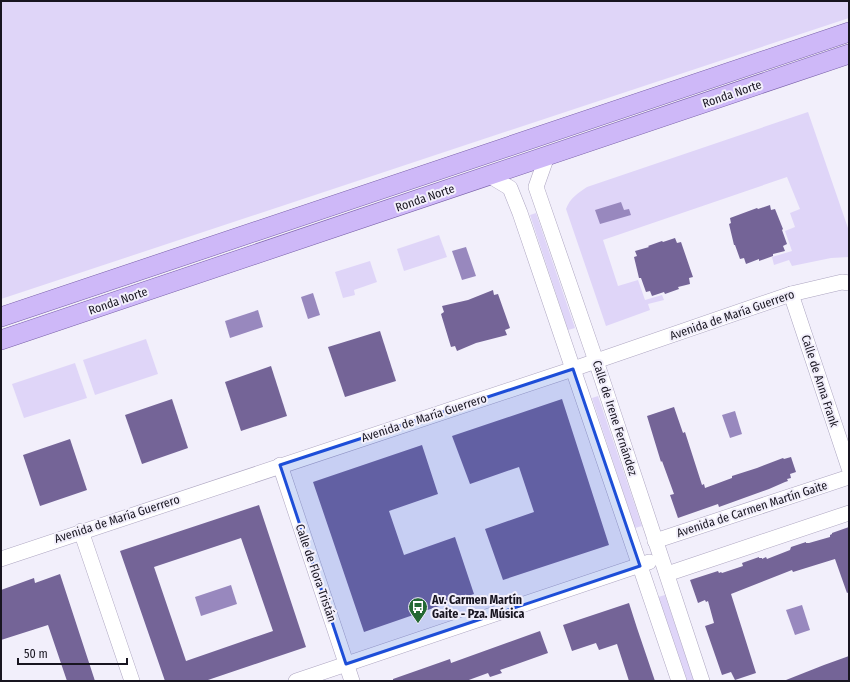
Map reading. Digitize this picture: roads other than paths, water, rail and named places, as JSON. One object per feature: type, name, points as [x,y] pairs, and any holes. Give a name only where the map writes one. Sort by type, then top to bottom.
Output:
[{"type":"main road","name":"Ronda Norte","points":[[1,317],[849,32]]},
{"type":"main road","name":"Ronda Norte","points":[[1,340],[849,54]]},
{"type":"street","name":"Calle de Irene Fernández","points":[[547,156],[536,187],[596,361],[702,681]]},
{"type":"street","name":"Calle de Irene Fernández","points":[[490,176],[510,188],[679,681]]},
{"type":"street","name":"Avenida de María Guerrero","points":[[1,559],[81,531],[573,369],[791,294],[842,282],[849,283]]},
{"type":"street","name":"Calle de Anna Frank","points":[[791,294],[849,468]]},
{"type":"street","name":"Calle de Flora Tristán","points":[[280,465],[352,681]]},
{"type":"street","name":"Avenida de Carmen Martín Gaite","points":[[655,541],[849,477]]},
{"type":"street","points":[[667,574],[849,513]]},
{"type":"street","points":[[81,531],[132,681]]},
{"type":"street","points":[[296,681],[661,558]]},
{"type":"place","name":"Av. Carmen Martín Gaite - Pza. Música","points":[[418,624]]}]
